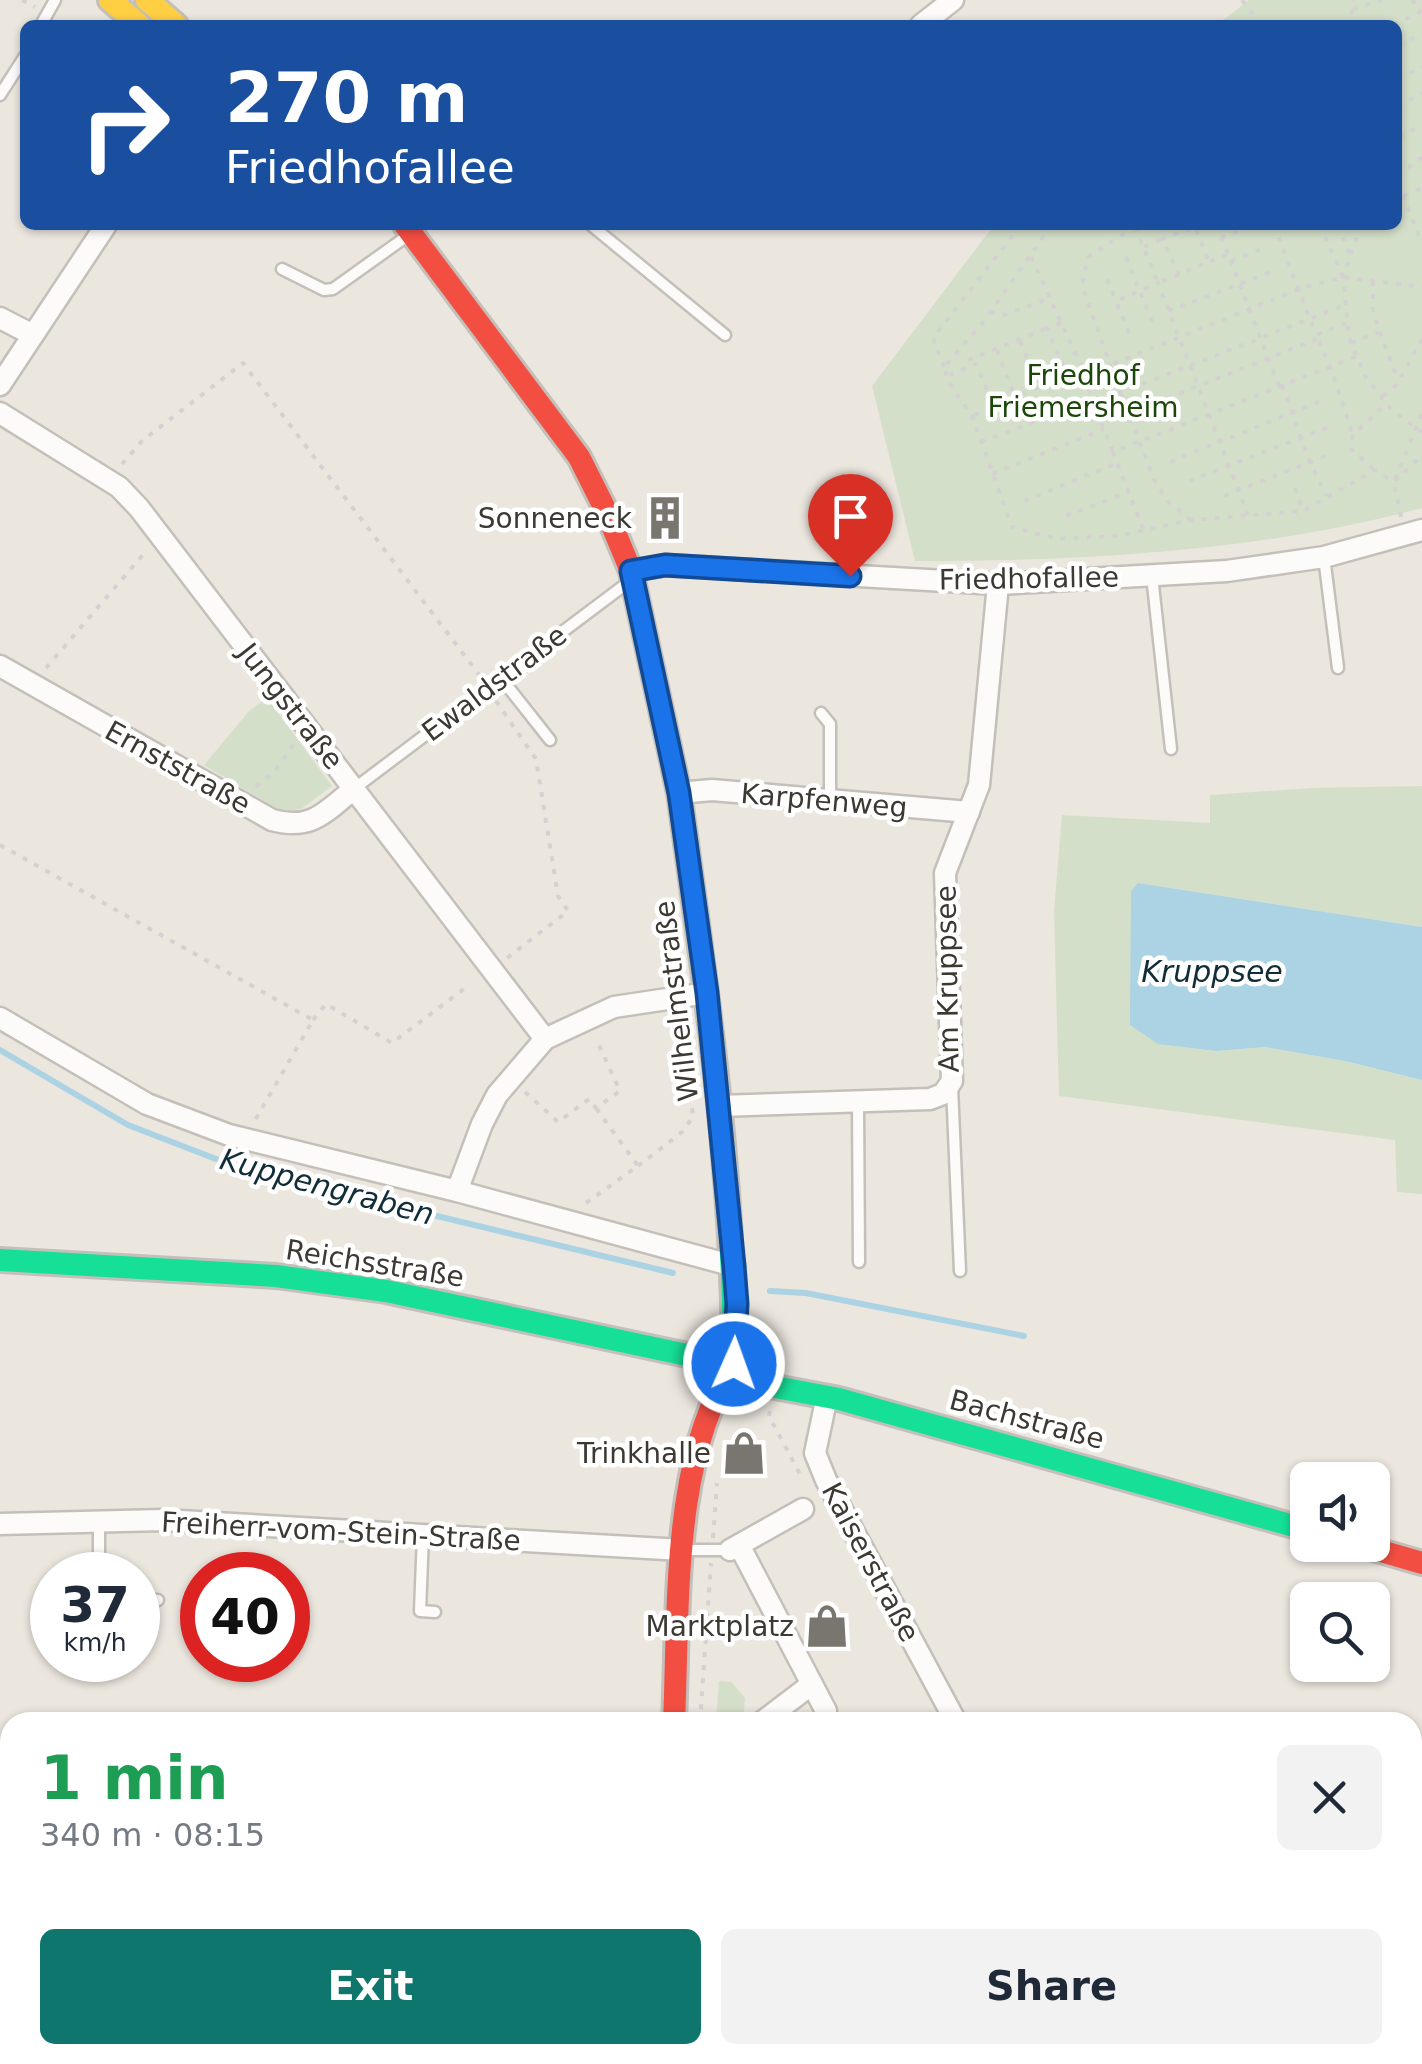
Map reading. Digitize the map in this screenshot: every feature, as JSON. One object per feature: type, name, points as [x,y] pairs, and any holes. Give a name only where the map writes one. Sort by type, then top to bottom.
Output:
[{"type":"street","points":[[110,0],[133,20]]},
{"type":"street","points":[[147,0],[170,20]]},
{"type":"street","points":[[927,20],[953,0]]},
{"type":"street","points":[[0,385],[103,230]]},
{"type":"street","name":"Wilhelmstraße","points":[[409,230],[579,458],[632,575],[679,793],[707,993],[737,1304],[734,1364]]},
{"type":"street","points":[[0,318],[33,335]]},
{"type":"street","name":"Jungstraße","points":[[0,413],[108,480],[139,508],[545,1039]]},
{"type":"street","name":"Friedhofallee","points":[[632,575],[665,565],[998,584],[1152,576],[1227,571],[1324,557],[1413,532]]},
{"type":"street","name":"Am Kruppsee","points":[[719,1106],[930,1099],[943,1094],[952,1081],[945,873],[978,785],[998,584]]},
{"type":"street","name":"Ernststraße","points":[[0,666],[272,820],[294,826],[310,822],[355,788]]},
{"type":"street","name":"Karpfenweg","points":[[679,793],[712,790],[969,812]]},
{"type":"street","points":[[457,1191],[497,1095],[545,1039],[614,1006],[707,993]]},
{"type":"street","points":[[0,1018],[147,1104],[244,1139],[457,1191],[734,1266]]},
{"type":"street","name":"Reichsstraße","points":[[0,1260],[276,1276],[350,1286],[734,1364]]},
{"type":"street","points":[[674,1712],[682,1550],[694,1462],[716,1391],[734,1364]]},
{"type":"street","name":"Bachstraße","points":[[734,1364],[762,1384],[827,1396],[1290,1525]]},
{"type":"street","name":"Kaiserstraße","points":[[827,1396],[816,1453],[826,1480],[951,1712]]},
{"type":"street","points":[[803,1509],[734,1547],[826,1711]]},
{"type":"street","name":"Freiherr-vom-Stein-Straße","points":[[0,1524],[163,1520],[682,1550]]},
{"type":"street","points":[[1390,1554],[1422,1563]]},
{"type":"street","points":[[775,1712],[812,1684]]},
{"type":"lane","points":[[0,95],[20,64]]},
{"type":"lane","points":[[282,269],[324,290],[333,289],[407,230]]},
{"type":"lane","points":[[597,230],[725,335]]},
{"type":"lane","points":[[1324,557],[1338,668]]},
{"type":"lane","name":"Ewaldstraße","points":[[355,788],[632,575]]},
{"type":"lane","points":[[1152,576],[1171,749]]},
{"type":"lane","points":[[501,678],[550,740]]},
{"type":"lane","points":[[821,713],[830,724],[830,800]]},
{"type":"lane","points":[[952,1081],[960,1271]]},
{"type":"lane","points":[[858,1102],[858,1262]]},
{"type":"lane","points":[[99,1522],[99,1552]]},
{"type":"lane","points":[[423,1535],[420,1612],[435,1612]]},
{"type":"lane","points":[[682,1550],[734,1547]]},
{"type":"path","points":[[1242,0],[1256,18]]},
{"type":"path","points":[[1353,0],[1354,10]]},
{"type":"path","points":[[1347,20],[1354,10],[1382,0]]},
{"type":"path","points":[[1412,0],[1422,11]]},
{"type":"path","points":[[1402,176],[1422,157]]},
{"type":"path","points":[[1403,197],[1422,188]]},
{"type":"path","points":[[1402,194],[1422,244]]},
{"type":"path","points":[[1412,221],[1422,216]]},
{"type":"path","points":[[1017,230],[933,338],[946,376],[972,416],[1012,527],[1056,539],[1117,536],[1191,520],[1303,510],[1375,470]]},
{"type":"path","points":[[944,367],[990,312],[1048,230]]},
{"type":"path","points":[[1130,230],[1088,256],[1082,285],[1128,413],[1167,501],[1191,520]]},
{"type":"path","points":[[1137,230],[1248,515]]},
{"type":"path","points":[[1143,247],[1186,230]]},
{"type":"path","points":[[1198,230],[1209,262]]},
{"type":"path","points":[[1218,230],[1326,496]]},
{"type":"path","points":[[1221,238],[1242,230]]},
{"type":"path","points":[[1276,230],[1330,366],[1352,436],[1351,449],[1394,482],[1413,532]]},
{"type":"path","points":[[1322,230],[1343,277],[1351,343],[1365,376],[1387,404],[1422,432]]},
{"type":"path","points":[[1338,230],[1350,253]]},
{"type":"path","points":[[1343,277],[1358,230]]},
{"type":"path","points":[[1162,239],[1178,275]]},
{"type":"path","points":[[1230,261],[1264,248]]},
{"type":"path","points":[[1116,301],[1228,254]]},
{"type":"path","points":[[1031,255],[1085,374],[1143,529]]},
{"type":"path","points":[[1126,257],[1154,327]]},
{"type":"path","points":[[1168,311],[1271,272]]},
{"type":"path","points":[[972,416],[1067,375],[1085,374],[1300,289],[1343,277],[1422,288]]},
{"type":"path","points":[[1107,279],[1128,334]]},
{"type":"path","points":[[1374,280],[1372,313],[1398,381]]},
{"type":"path","points":[[990,312],[1005,315],[1052,297]]},
{"type":"path","points":[[1345,305],[1108,398],[1117,418],[1269,358],[1347,322]]},
{"type":"path","points":[[946,376],[997,349],[1063,323]]},
{"type":"path","points":[[1048,328],[1067,375]]},
{"type":"path","points":[[1351,343],[1379,332]]},
{"type":"path","points":[[1382,397],[1398,381],[1422,339]]},
{"type":"path","points":[[1020,340],[1039,387]]},
{"type":"path","points":[[963,345],[970,363]]},
{"type":"path","points":[[997,349],[1015,397]]},
{"type":"path","points":[[1113,452],[1357,356]]},
{"type":"path","points":[[108,480],[142,441],[243,363],[488,688],[536,759],[558,896],[568,911],[492,970]]},
{"type":"path","points":[[970,363],[976,364],[994,406]]},
{"type":"path","points":[[981,442],[1092,400]]},
{"type":"path","points":[[1170,462],[1322,401]]},
{"type":"path","points":[[1352,436],[1387,404]]},
{"type":"path","points":[[1394,482],[1422,413]]},
{"type":"path","points":[[1189,481],[1334,426]]},
{"type":"path","points":[[992,475],[1104,429]]},
{"type":"path","points":[[1224,496],[1332,453]]},
{"type":"path","points":[[1394,482],[1422,455]]},
{"type":"path","points":[[1024,501],[1117,462]]},
{"type":"path","points":[[1295,488],[1303,510]]},
{"type":"path","points":[[1066,516],[1129,492]]},
{"type":"path","points":[[32,684],[160,535]]},
{"type":"path","points":[[243,803],[275,771],[296,737],[308,728]]},
{"type":"path","points":[[0,844],[313,1020]]},
{"type":"path","points":[[244,1139],[326,1004],[392,1042],[469,986]]},
{"type":"path","points":[[587,1019],[620,1091],[596,1108]]},
{"type":"path","points":[[573,1208],[588,1202],[638,1166],[682,1132],[692,1117],[683,1033]]},
{"type":"path","points":[[511,1079],[558,1122],[589,1099],[638,1166]]},
{"type":"path","points":[[754,1334],[762,1352],[777,1364]]},
{"type":"green space","name":"Friedhof Friemersheim","points":[[1249,0],[1422,0],[1422,508],[1297,535],[1170,551],[1043,559],[915,561],[872,386],[990,230],[1402,230],[1402,20],[1223,20]]},
{"type":"green space","points":[[267,698],[332,786],[301,809],[276,808],[204,765],[250,710]]},
{"type":"green space","points":[[1422,786],[1422,927],[1138,883],[1217,1051],[1265,1047],[1422,1080],[1422,1194],[1397,1192],[1395,1140],[1059,1096],[1054,911],[1062,815],[1210,823],[1210,795]]},
{"type":"green space","points":[[719,1681],[731,1682],[745,1698],[744,1712],[717,1712]]},
{"type":"water","name":"Kruppsee","points":[[1138,883],[1422,927],[1422,1080],[1265,1047],[1217,1051],[1158,1044],[1130,1025],[1131,891]]},
{"type":"waterway","name":"Kuppengraben","points":[[0,1050],[128,1125],[242,1169],[673,1273]]},
{"type":"waterway","name":"Kuppengraben","points":[[770,1291],[806,1293],[1024,1336]]},
{"type":"traffic: fast","points":[[686,843],[725,1169],[734,1365]]},
{"type":"traffic: fast","points":[[0,1260],[276,1276],[386,1291],[734,1365]]},
{"type":"traffic: fast","points":[[734,1365],[770,1386],[839,1399],[1290,1525]]},
{"type":"traffic: slow","points":[[110,0],[133,20]]},
{"type":"traffic: slow","points":[[147,0],[170,20]]},
{"type":"traffic: jam","points":[[409,230],[579,457],[606,511],[631,571],[679,793],[686,843]]},
{"type":"traffic: jam","points":[[674,1712],[682,1537],[689,1489],[714,1402],[734,1365]]},
{"type":"traffic: jam","points":[[1390,1554],[1422,1563]]},
{"type":"place","name":"Sonneneck","points":[[665,518]]},
{"type":"place","name":"Trinkhalle","points":[[744,1453]]},
{"type":"place","name":"Marktplatz","points":[[827,1626]]},
{"type":"route","points":[[734,1364],[737,1304],[707,993],[679,793],[631,571],[665,565],[850,576]]}]
